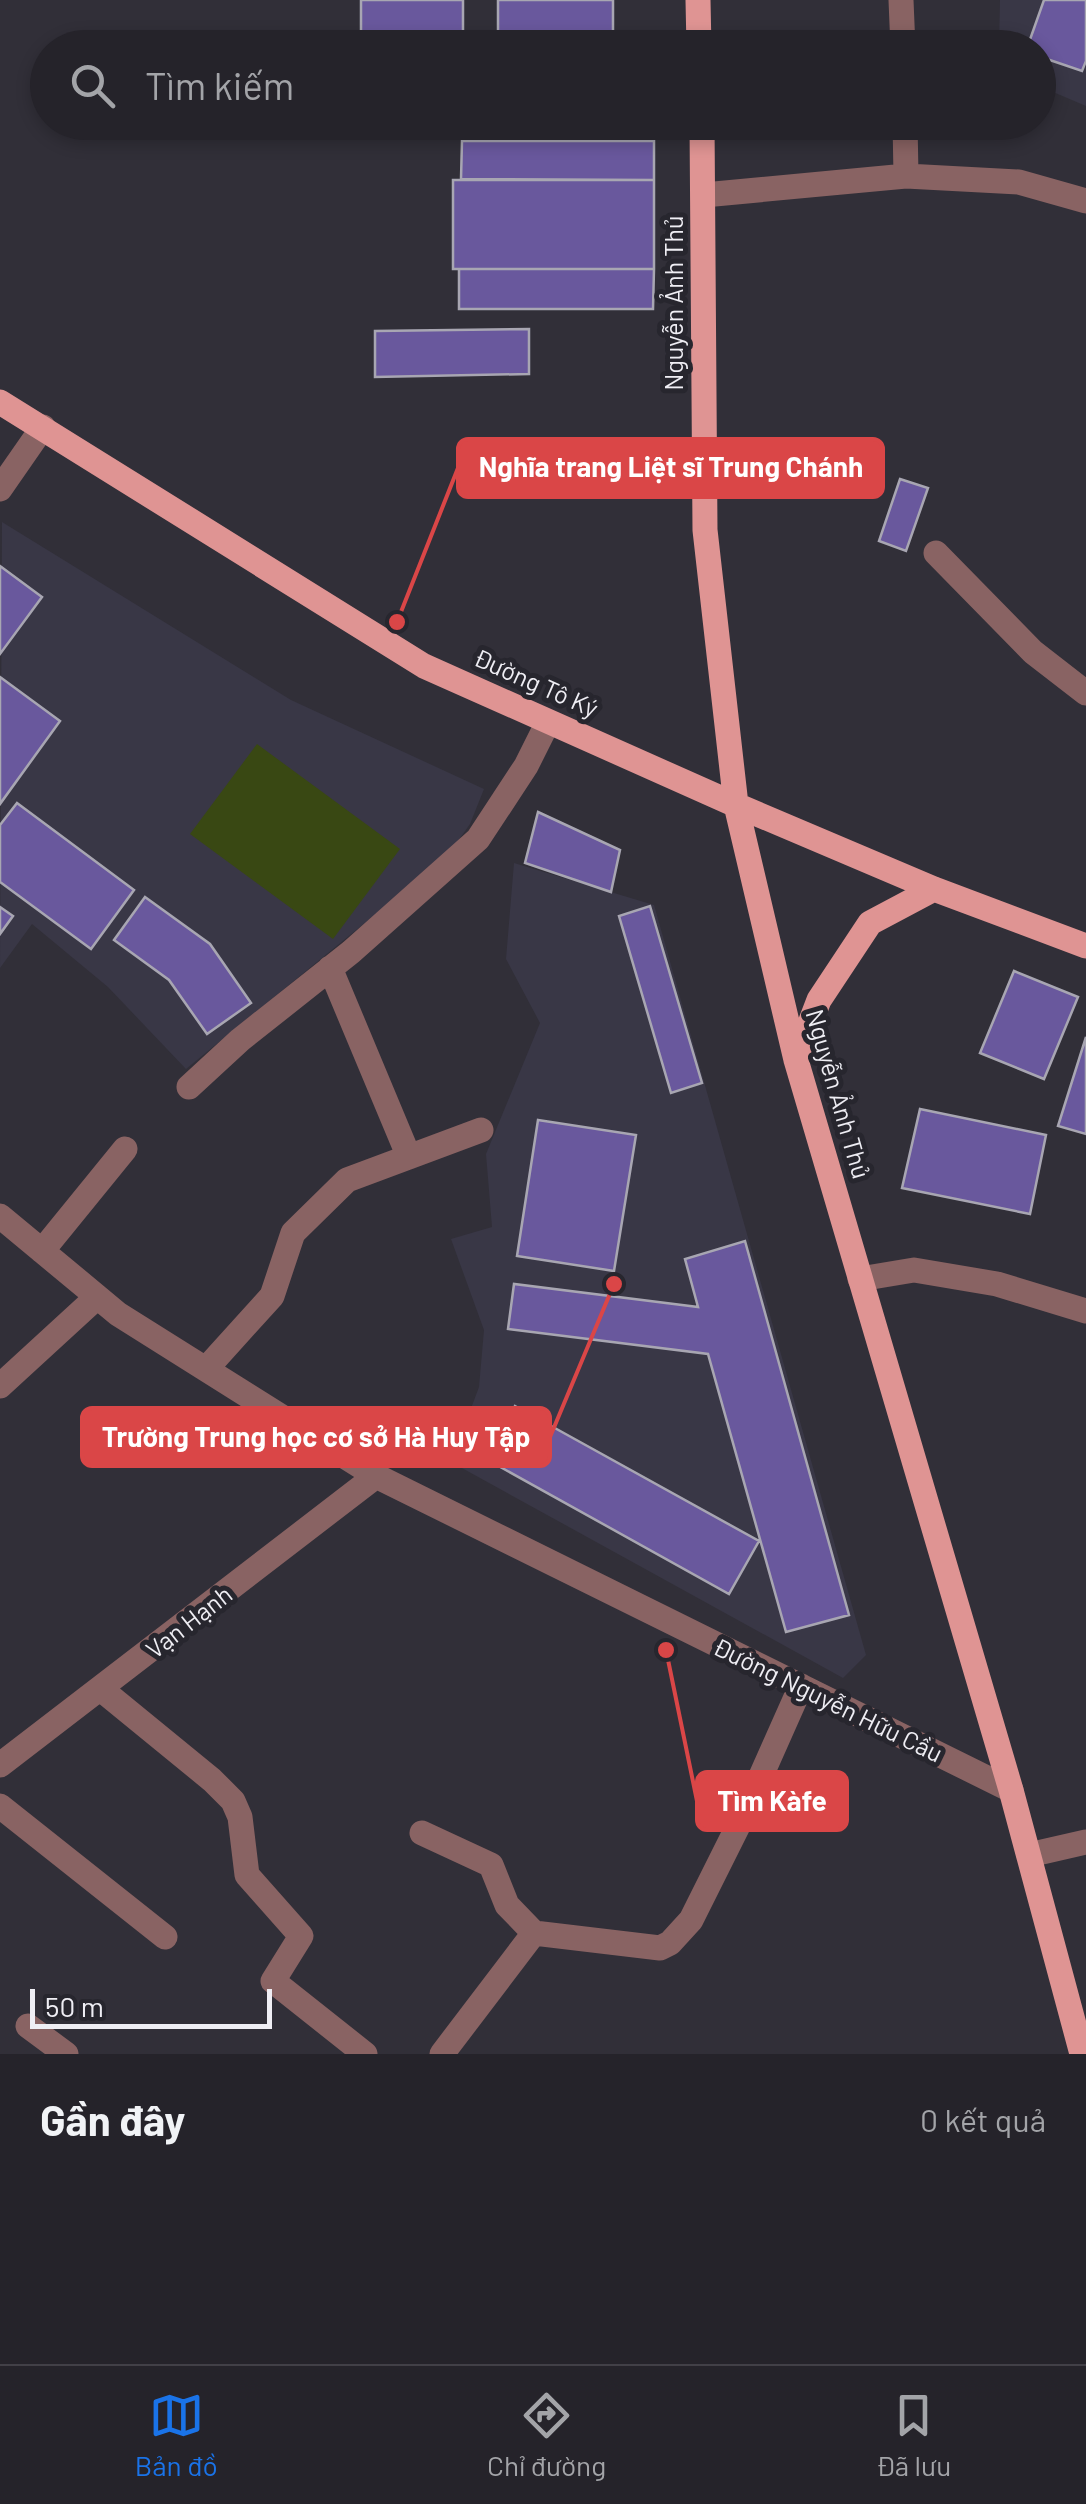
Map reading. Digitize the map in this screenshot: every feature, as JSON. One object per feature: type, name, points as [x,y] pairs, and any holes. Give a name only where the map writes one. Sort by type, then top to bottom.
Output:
[{"type":"main road","points":[[698,0],[699,30]]},
{"type":"main road","name":"Nguyễn Ảnh Thủ","points":[[702,140],[705,530],[736,805],[796,1060],[1011,1790],[1082,2054]]},
{"type":"main road","name":"Đường Tô Ký","points":[[0,402],[424,666],[736,805],[1086,946]]},
{"type":"main road","points":[[796,1060],[819,1000],[870,924],[934,888]]},
{"type":"street","points":[[901,0],[902,30]]},
{"type":"street","points":[[905,140],[906,176]]},
{"type":"street","points":[[704,196],[906,176],[1019,182],[1086,202]]},
{"type":"street","points":[[0,489],[43,427]]},
{"type":"street","points":[[936,553],[1033,652],[1086,693]]},
{"type":"street","points":[[189,1087],[478,839],[526,766],[548,722]]},
{"type":"street","points":[[330,968],[409,1157]]},
{"type":"street","points":[[206,1369],[272,1296],[293,1233],[347,1180],[481,1130]]},
{"type":"street","points":[[42,1250],[126,1148]]},
{"type":"street","name":"Đường Nguyễn Hữu Cầu","points":[[0,1216],[118,1314],[376,1476],[1011,1790]]},
{"type":"street","points":[[860,1280],[914,1270],[997,1284],[1086,1311]]},
{"type":"street","points":[[0,1386],[97,1297]]},
{"type":"street","name":"Vạn Hạnh","points":[[0,1766],[376,1476]]},
{"type":"street","points":[[422,1833],[491,1865],[507,1905],[534,1932],[660,1948],[691,1920],[745,1812],[800,1686]]},
{"type":"street","points":[[102,1690],[233,1802],[240,1817],[247,1875],[301,1936],[273,1980],[365,2054]]},
{"type":"street","points":[[0,1806],[164,1937]]},
{"type":"street","points":[[1029,1855],[1086,1842]]},
{"type":"street","points":[[442,2054],[534,1932]]},
{"type":"street","points":[[28,2026],[66,2054]]},
{"type":"shaded area","points":[[1000,0],[1086,0],[1086,106],[1056,93],[1056,30],[999,30]]},
{"type":"shaded area","points":[[2,522],[291,700],[484,789],[470,824],[448,855],[186,1069],[108,987],[32,924],[0,968]]},
{"type":"shaded area","points":[[514,863],[654,905],[866,1655],[843,1678],[451,1462],[479,1387],[484,1330],[451,1239],[492,1227],[486,1154],[540,1023],[506,959]]},
{"type":"green space","points":[[257,744],[400,849],[333,939],[190,834]]},
{"type":"building","points":[[361,0],[463,0],[463,30],[361,30]]},
{"type":"building","points":[[498,0],[613,0],[613,30],[498,30]]},
{"type":"building","points":[[1044,0],[1086,0],[1086,61],[1082,71],[1056,62],[1056,30],[1033,30]]},
{"type":"building","points":[[462,141],[654,141],[654,180],[461,179]]},
{"type":"building","points":[[453,180],[654,180],[654,269],[453,269]]},
{"type":"building","points":[[459,269],[654,269],[653,309],[459,309]]},
{"type":"building","points":[[529,329],[529,374],[375,377],[375,331]]},
{"type":"building","points":[[900,479],[928,488],[906,551],[879,541]]},
{"type":"building","points":[[0,566],[42,597],[0,654]]},
{"type":"building","points":[[0,677],[60,721],[0,804]]},
{"type":"building","points":[[17,803],[134,890],[91,949],[0,882],[0,825]]},
{"type":"building","points":[[538,812],[620,850],[611,892],[525,863]]},
{"type":"building","points":[[145,897],[210,944],[251,1003],[207,1034],[169,980],[114,940]]},
{"type":"building","points":[[650,906],[702,1083],[671,1093],[619,916]]},
{"type":"building","points":[[0,907],[13,916],[0,934]]},
{"type":"building","points":[[1014,971],[1078,997],[1044,1079],[980,1053]]},
{"type":"building","points":[[1086,1037],[1086,1134],[1058,1126]]},
{"type":"building","points":[[920,1109],[1046,1135],[1030,1214],[902,1188]]},
{"type":"building","points":[[538,1120],[636,1135],[614,1271],[517,1256]]},
{"type":"building","points":[[745,1241],[849,1615],[786,1632],[708,1354],[508,1329],[514,1284],[698,1307],[685,1259]]},
{"type":"building","points":[[515,1406],[759,1541],[729,1594],[486,1459]]},
{"type":"place","name":"Nghĩa trang Liệt sĩ Trung Chánh","points":[[397,622]]},
{"type":"place","name":"Trường Trung học cơ sở Hà Huy Tập","points":[[614,1284]]},
{"type":"place","name":"Tìm Kàfe","points":[[666,1650]]}]
